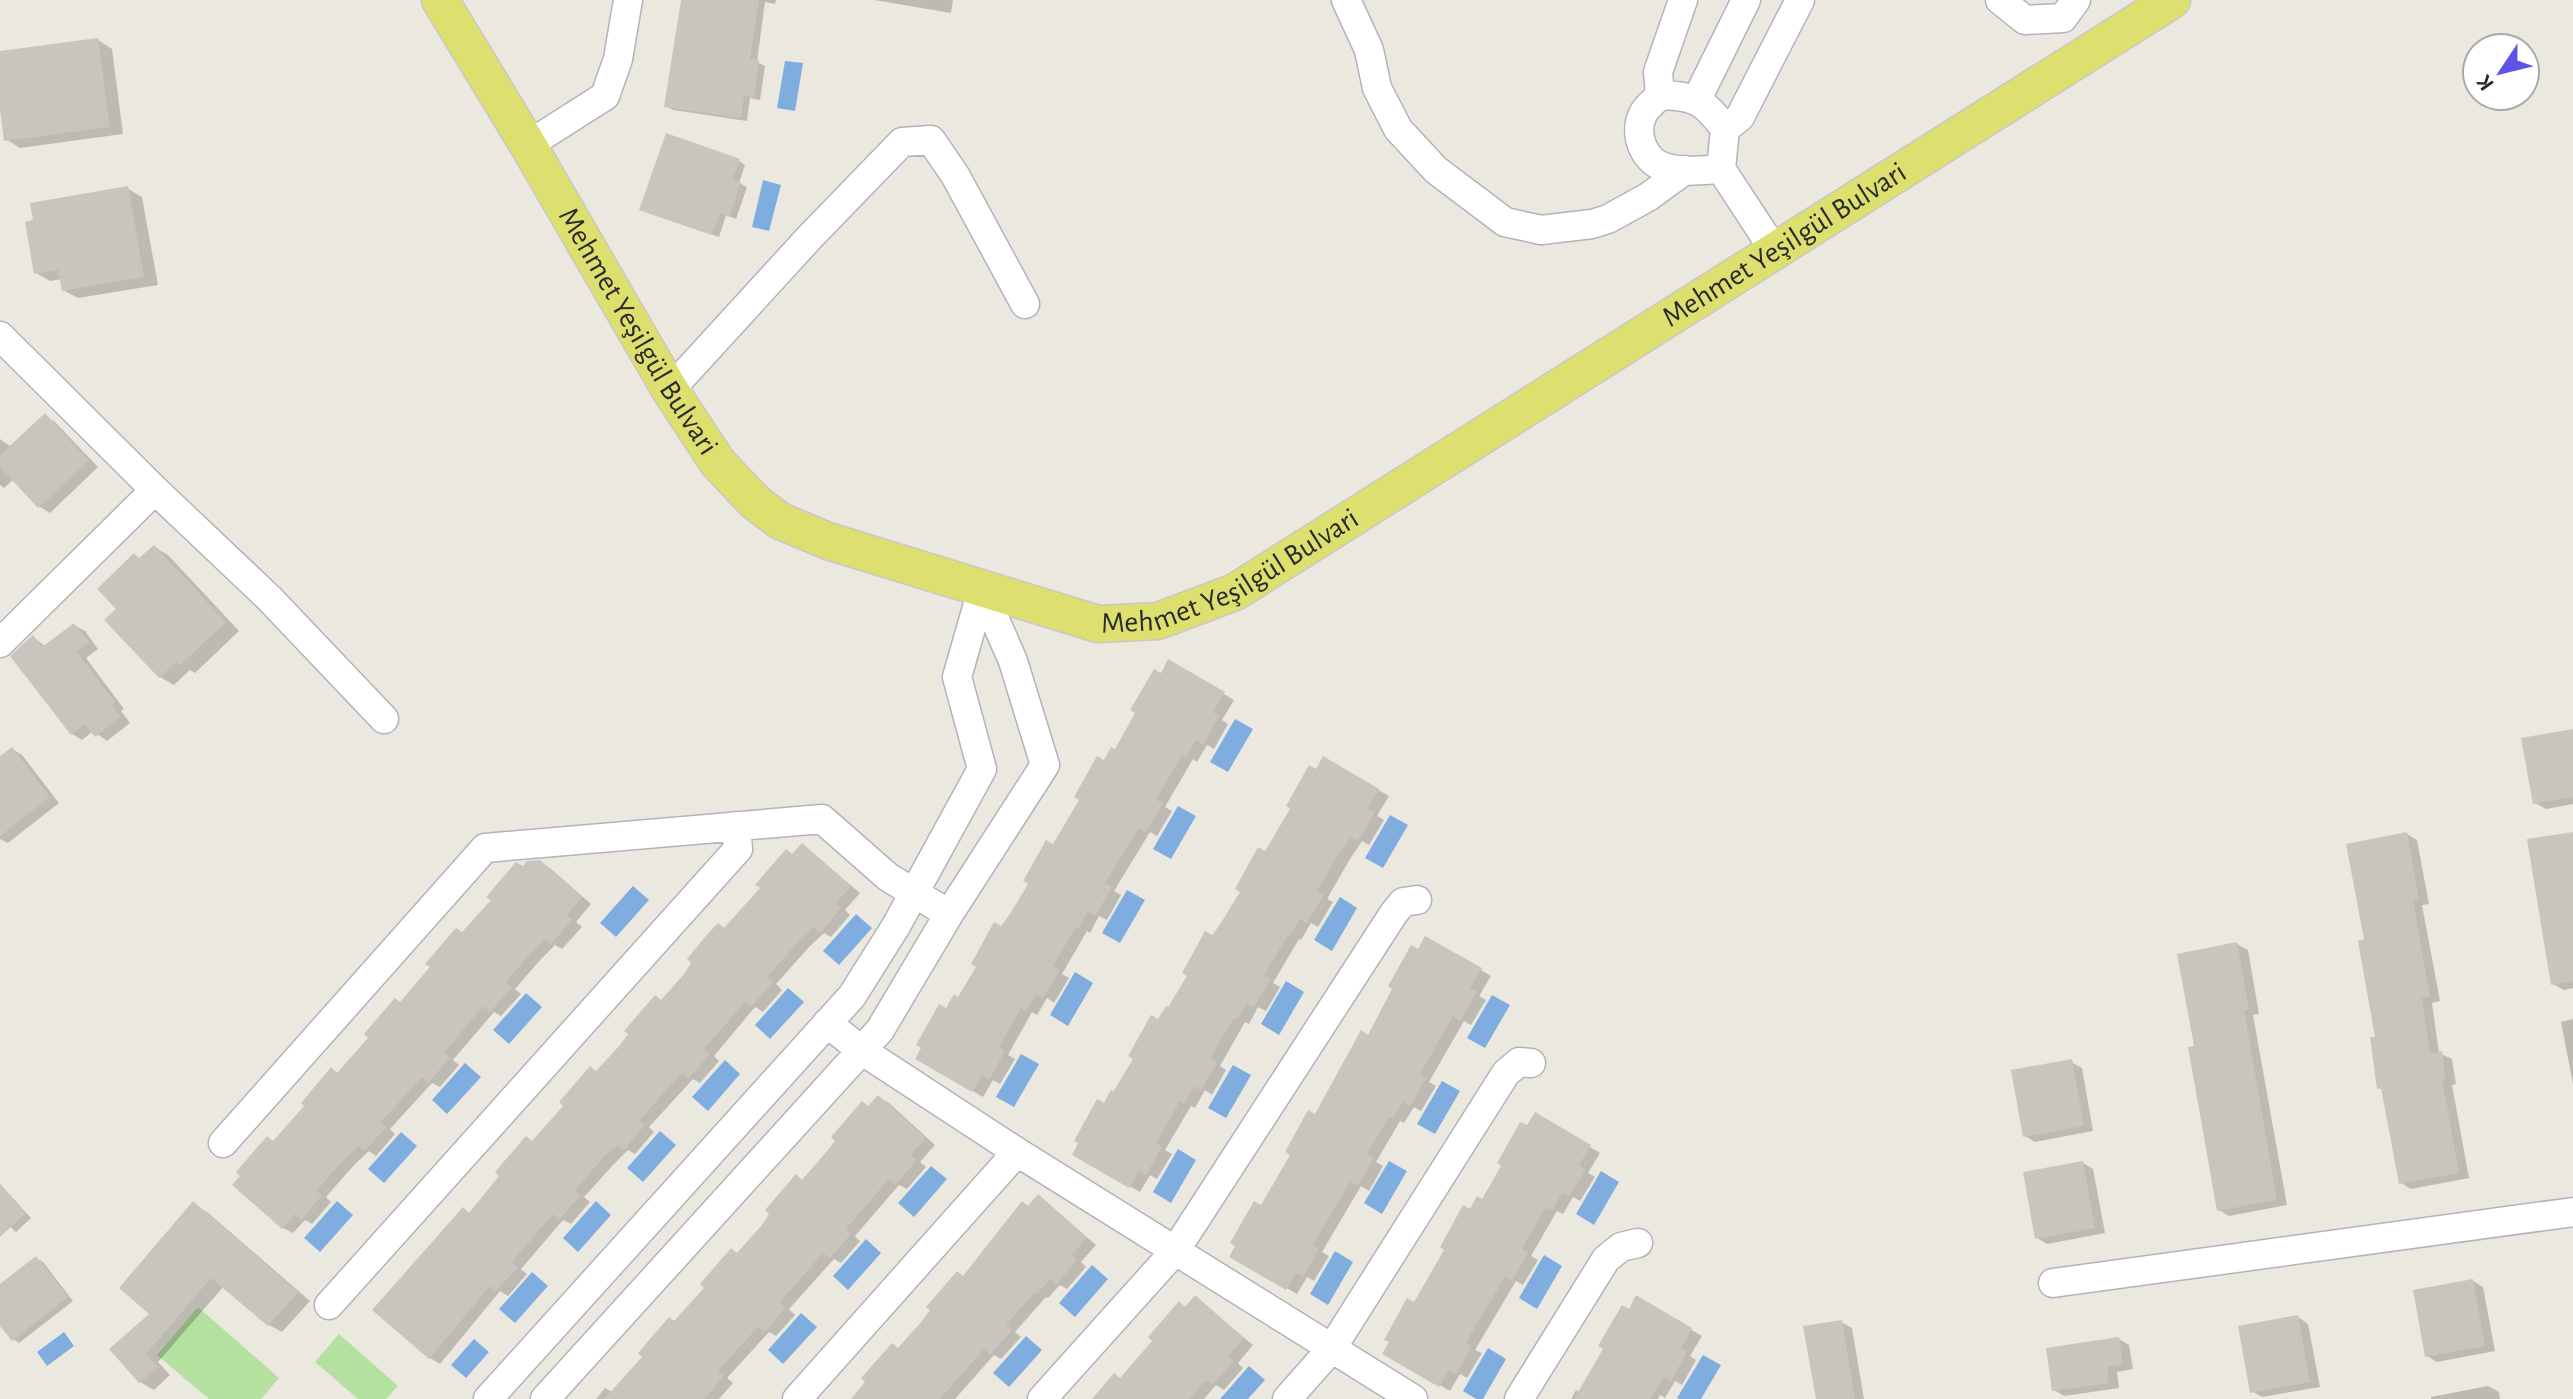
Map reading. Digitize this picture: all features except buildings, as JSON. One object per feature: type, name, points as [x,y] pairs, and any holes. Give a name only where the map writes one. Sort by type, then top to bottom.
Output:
[{"type":"main road","name":"Mehmet Yeşilgül Bulvari","points":[[440,0],[670,390],[718,463],[755,502],[780,521],[828,541],[1098,624],[1158,621],[1235,592],[2172,0]]},
{"type":"street","points":[[528,145],[605,96],[618,59],[628,0]]},
{"type":"street","points":[[1346,0],[1369,50],[1377,88],[1398,129],[1436,170],[1505,222],[1541,230],[1592,224],[1636,204],[1685,170]]},
{"type":"street","points":[[1683,0],[1658,72],[1660,95],[1643,113],[1639,131],[1643,148],[1653,163],[1667,169],[1721,169]]},
{"type":"street","points":[[1696,101],[1746,0]]},
{"type":"street","points":[[1725,129],[1740,117],[1800,0]]},
{"type":"street","points":[[2000,0],[2025,20],[2063,18],[2076,0]]},
{"type":"street","points":[[1660,95],[1683,96],[1708,106],[1725,129],[1721,169],[1774,250]]},
{"type":"street","points":[[670,390],[902,142],[931,140],[955,175],[1025,304]]},
{"type":"street","points":[[0,336],[269,598],[384,719]]},
{"type":"street","points":[[0,643],[155,490]]},
{"type":"street","points":[[488,1399],[852,996],[896,926],[982,769],[957,677],[982,590]]},
{"type":"street","points":[[545,1399],[885,1022],[949,914],[1045,765],[1013,661],[982,590]]},
{"type":"street","points":[[223,1143],[485,848],[822,819],[888,877],[949,914]]},
{"type":"street","points":[[329,1305],[738,849],[736,826]]},
{"type":"street","points":[[1042,1399],[1175,1251],[1394,913],[1403,902],[1417,900]]},
{"type":"street","points":[[852,996],[885,1022]]},
{"type":"street","points":[[827,1023],[861,1050],[1017,1152],[1413,1399]]},
{"type":"street","points":[[1287,1399],[1332,1348],[1506,1073],[1519,1062],[1531,1063]]},
{"type":"street","points":[[797,1399],[1017,1152]]},
{"type":"street","points":[[2053,1283],[2573,1212]]},
{"type":"street","points":[[1519,1399],[1606,1259],[1621,1247],[1638,1243]]},
{"type":"green space","points":[[198,1307],[279,1378],[261,1399],[209,1399],[157,1355]]},
{"type":"green space","points":[[339,1334],[398,1386],[386,1399],[358,1399],[315,1362]]},
{"type":"water","points":[[785,61],[803,63],[795,111],[777,108]]},
{"type":"water","points":[[763,180],[781,185],[769,231],[752,227]]},
{"type":"water","points":[[1235,719],[1253,729],[1228,772],[1210,762]]},
{"type":"water","points":[[1178,806],[1196,816],[1171,859],[1153,849]]},
{"type":"water","points":[[1390,815],[1408,825],[1383,868],[1365,858]]},
{"type":"water","points":[[633,886],[649,900],[616,937],[600,923]]},
{"type":"water","points":[[1127,890],[1145,900],[1120,943],[1102,933]]},
{"type":"water","points":[[1340,897],[1357,908],[1332,951],[1314,940]]},
{"type":"water","points":[[856,914],[872,928],[839,965],[823,951]]},
{"type":"water","points":[[1075,972],[1093,983],[1068,1026],[1050,1015]]},
{"type":"water","points":[[1286,981],[1304,992],[1279,1035],[1261,1024]]},
{"type":"water","points":[[788,988],[804,1002],[770,1039],[755,1025]]},
{"type":"water","points":[[526,993],[542,1007],[509,1044],[493,1030]]},
{"type":"water","points":[[1492,995],[1510,1005],[1485,1048],[1467,1038]]},
{"type":"water","points":[[1021,1054],[1039,1064],[1014,1107],[996,1097]]},
{"type":"water","points":[[725,1060],[740,1074],[708,1111],[692,1097]]},
{"type":"water","points":[[465,1063],[481,1077],[447,1114],[432,1100]]},
{"type":"water","points":[[1233,1065],[1251,1075],[1226,1118],[1208,1108]]},
{"type":"water","points":[[1442,1081],[1460,1091],[1435,1134],[1417,1124]]},
{"type":"water","points":[[660,1131],[676,1145],[643,1182],[627,1168]]},
{"type":"water","points":[[401,1132],[417,1146],[384,1183],[368,1169]]},
{"type":"water","points":[[1178,1149],[1196,1160],[1171,1203],[1153,1192]]},
{"type":"water","points":[[1389,1161],[1407,1171],[1382,1214],[1364,1203]]},
{"type":"water","points":[[931,1166],[947,1179],[914,1217],[898,1203]]},
{"type":"water","points":[[1601,1171],[1619,1182],[1594,1225],[1576,1214]]},
{"type":"water","points":[[337,1201],[353,1215],[320,1252],[304,1238]]},
{"type":"water","points":[[596,1201],[611,1215],[578,1252],[563,1238]]},
{"type":"water","points":[[866,1239],[881,1253],[848,1290],[833,1276]]},
{"type":"water","points":[[1335,1251],[1353,1262],[1328,1305],[1310,1294]]},
{"type":"water","points":[[1544,1255],[1562,1266],[1537,1309],[1519,1298]]},
{"type":"water","points":[[1092,1265],[1108,1279],[1075,1317],[1059,1303]]},
{"type":"water","points":[[532,1272],[548,1286],[515,1323],[499,1309]]},
{"type":"water","points":[[801,1313],[817,1327],[783,1364],[768,1350]]},
{"type":"water","points":[[64,1332],[74,1346],[47,1366],[37,1352]]},
{"type":"water","points":[[1026,1336],[1042,1350],[1009,1387],[993,1373]]},
{"type":"water","points":[[474,1339],[489,1352],[466,1378],[451,1365]]},
{"type":"water","points":[[1488,1348],[1506,1359],[1483,1399],[1476,1399],[1463,1391]]},
{"type":"water","points":[[1703,1355],[1721,1365],[1701,1399],[1677,1398]]},
{"type":"water","points":[[1249,1366],[1265,1380],[1248,1399],[1220,1399]]}]
